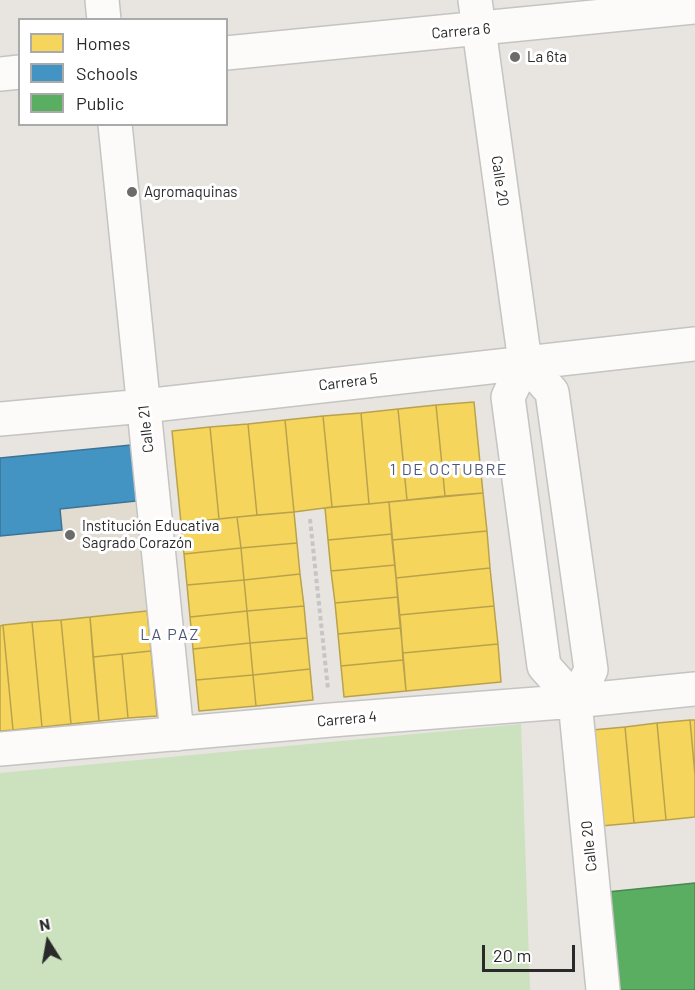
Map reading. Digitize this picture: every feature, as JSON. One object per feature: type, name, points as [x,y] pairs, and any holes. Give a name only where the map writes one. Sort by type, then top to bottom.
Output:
[{"type":"street","points":[[102,0],[104,18]]},
{"type":"street","name":"Carrera 6","points":[[228,52],[477,15],[695,7]]},
{"type":"street","name":"Calle 20","points":[[477,15],[525,362]]},
{"type":"street","points":[[0,74],[18,72]]},
{"type":"street","name":"Calle 21","points":[[115,126],[177,734]]},
{"type":"street","name":"Carrera 5","points":[[0,419],[144,406],[695,344]]},
{"type":"street","points":[[525,362],[552,392],[591,670],[575,701],[544,666],[508,397],[525,362]]},
{"type":"street","name":"Carrera 4","points":[[0,749],[695,689]]},
{"type":"street","name":"Calle 20","points":[[575,701],[603,990]]},
{"type":"path","points":[[310,519],[331,720]]},
{"type":"shaded area","name":"Institución Educativa Sagrado Corazón","points":[[131,445],[147,611],[0,626],[0,458]]},
{"type":"green space","points":[[521,724],[530,990],[0,990],[0,773]]},
{"type":"building: Homes","points":[[474,402],[483,493],[445,496],[436,405]]},
{"type":"building: Homes","points":[[436,405],[445,496],[407,500],[398,409]]},
{"type":"building: Homes","points":[[398,409],[407,500],[369,504],[361,413]]},
{"type":"building: Homes","points":[[361,413],[369,504],[332,507],[323,416]]},
{"type":"building: Homes","points":[[323,416],[332,507],[294,512],[285,420]]},
{"type":"building: Homes","points":[[285,420],[294,512],[257,515],[248,424]]},
{"type":"building: Homes","points":[[248,424],[257,515],[219,519],[210,427]]},
{"type":"building: Homes","points":[[210,427],[219,519],[181,523],[172,431]]},
{"type":"building: Homes","points":[[483,493],[487,531],[392,540],[389,502]]},
{"type":"building: Homes","points":[[389,502],[392,534],[328,540],[325,508]]},
{"type":"building: Homes","points":[[294,512],[297,543],[241,548],[237,517]]},
{"type":"building: Homes","points":[[237,517],[241,548],[184,554],[181,523]]},
{"type":"building: Homes","points":[[487,531],[490,568],[396,578],[392,540]]},
{"type":"building: Homes","points":[[392,534],[395,565],[331,571],[328,540]]},
{"type":"building: Homes","points":[[297,543],[300,574],[244,580],[241,548]]},
{"type":"building: Homes","points":[[241,548],[244,580],[187,585],[184,554]]},
{"type":"building: Homes","points":[[395,565],[398,597],[335,603],[331,571]]},
{"type":"building: Homes","points":[[490,568],[494,606],[399,615],[396,578]]},
{"type":"building: Homes","points":[[300,574],[304,606],[247,611],[244,580]]},
{"type":"building: Homes","points":[[244,580],[247,611],[190,617],[187,585]]},
{"type":"building: Homes","points":[[398,597],[401,628],[338,634],[335,603]]},
{"type":"building: Homes","points":[[304,606],[307,638],[250,643],[247,611]]},
{"type":"building: Homes","points":[[494,606],[498,644],[403,653],[399,615]]},
{"type":"building: Homes","points":[[147,611],[151,651],[93,657],[90,617]]},
{"type":"building: Homes","points":[[247,611],[250,643],[193,649],[190,617]]},
{"type":"building: Homes","points":[[90,617],[99,721],[71,724],[61,620]]},
{"type":"building: Homes","points":[[61,620],[71,724],[42,727],[32,622]]},
{"type":"building: Homes","points":[[32,622],[42,727],[13,730],[3,625]]},
{"type":"building: Homes","points":[[3,625],[13,730],[0,731],[0,626]]},
{"type":"building: Homes","points":[[401,628],[403,660],[341,666],[338,634]]},
{"type":"building: Homes","points":[[307,638],[310,669],[253,675],[250,643]]},
{"type":"building: Homes","points":[[250,643],[253,675],[196,680],[193,649]]},
{"type":"building: Homes","points":[[498,644],[501,682],[406,691],[403,653]]},
{"type":"building: Homes","points":[[151,651],[157,716],[128,718],[122,654]]},
{"type":"building: Homes","points":[[122,654],[128,718],[99,721],[93,657]]},
{"type":"building: Homes","points":[[403,660],[406,691],[344,697],[341,666]]},
{"type":"building: Homes","points":[[310,669],[313,700],[256,706],[253,675]]},
{"type":"building: Homes","points":[[253,675],[256,706],[199,711],[196,680]]},
{"type":"building: Homes","points":[[690,720],[695,720],[695,775]]},
{"type":"building: Homes","points":[[690,720],[695,775],[695,817],[666,820],[657,723]]},
{"type":"building: Homes","points":[[657,723],[666,820],[634,823],[625,727]]},
{"type":"building: Homes","points":[[625,727],[634,823],[601,826],[592,730]]},
{"type":"building: Schools","points":[[131,445],[136,501],[60,509],[62,530],[0,536],[0,458]]},
{"type":"building: Public","points":[[695,883],[695,990],[617,990],[607,892]]},
{"type":"place","name":"La 6ta","points":[[515,57]]},
{"type":"place","name":"Agromaquinas","points":[[132,192]]},
{"type":"place","name":"Institución Educativa Sagrado Corazón","points":[[70,535]]},
{"type":"district","name":"1 DE OCTUBRE","points":[[449,470]]},
{"type":"district","name":"LA PAZ","points":[[170,635]]}]
